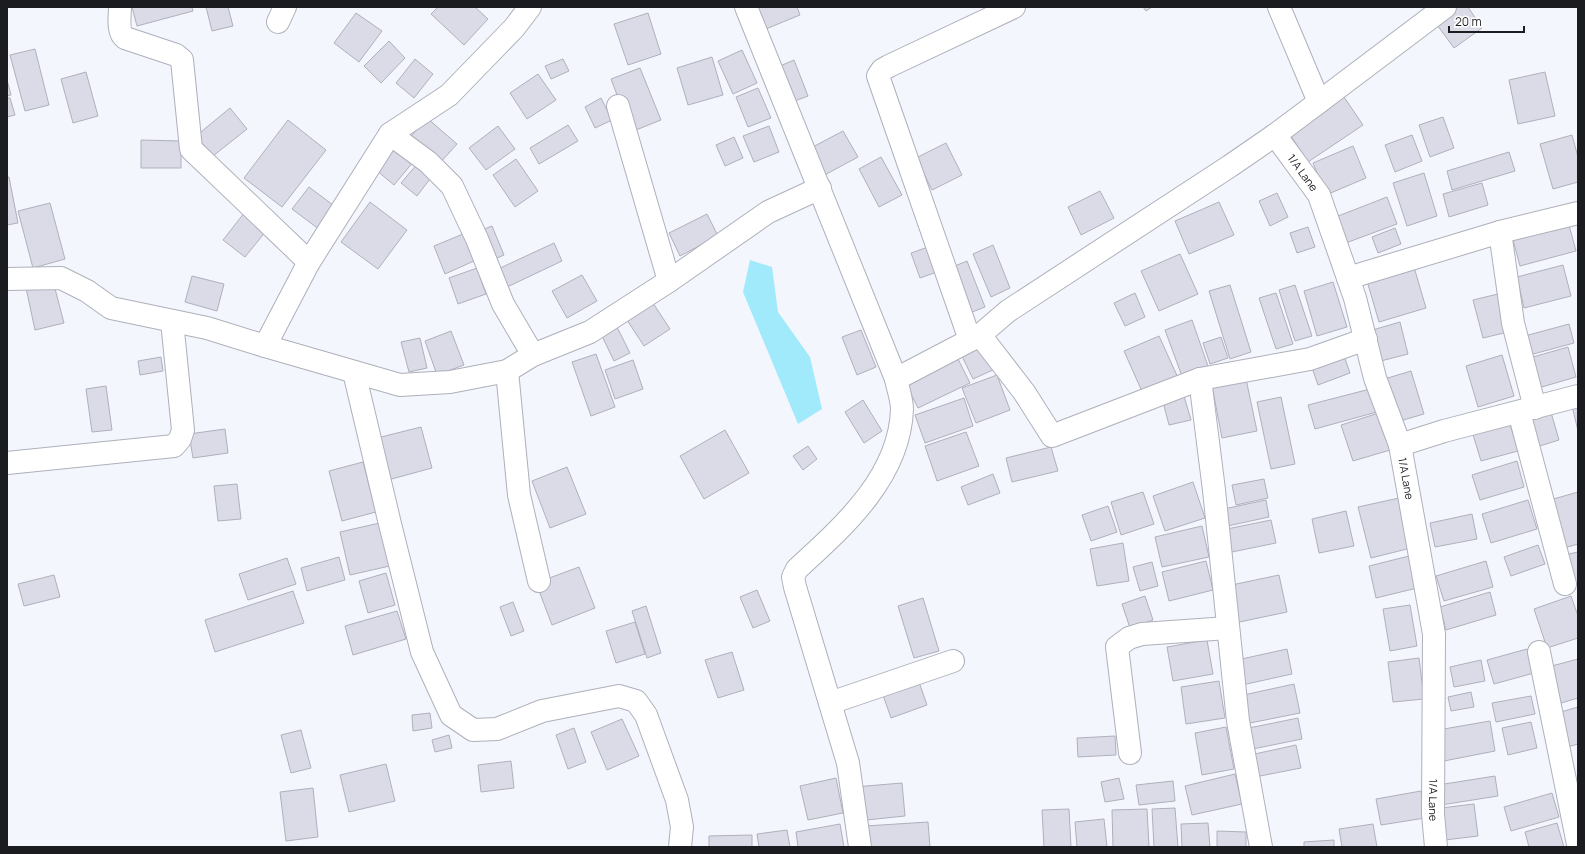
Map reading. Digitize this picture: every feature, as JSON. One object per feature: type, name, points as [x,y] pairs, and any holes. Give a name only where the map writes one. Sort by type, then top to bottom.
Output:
[{"type":"street","points":[[120,7],[120,29],[122,36],[176,55],[182,60],[191,149],[309,262]]},
{"type":"street","points":[[265,346],[309,262],[390,134],[449,95],[514,28],[530,7]]},
{"type":"street","points":[[746,7],[896,379],[902,408],[900,429],[883,474],[864,502],[846,524],[797,569],[793,577],[800,609],[848,763],[860,847]]},
{"type":"street","points":[[1014,7],[889,66],[882,70],[878,76],[975,337],[1024,392],[1052,436],[1200,379],[1310,359],[1366,339]]},
{"type":"street","points":[[1279,7],[1319,102]]},
{"type":"street","points":[[896,379],[975,337],[1008,311],[1230,166],[1275,135],[1445,7]]},
{"type":"street","points":[[618,106],[669,281]]},
{"type":"street","points":[[390,134],[428,162],[452,186],[477,239],[503,304],[533,355]]},
{"type":"street","name":"1/A Lane","points":[[1275,135],[1318,195],[1355,298],[1375,378],[1400,445],[1434,634],[1434,814],[1436,847]]},
{"type":"street","points":[[7,279],[61,278],[87,291],[111,308],[207,328],[400,385],[450,382],[507,371],[533,355],[590,332],[669,281],[768,212],[820,188]]},
{"type":"street","points":[[1348,278],[1500,232],[1578,213]]},
{"type":"street","points":[[1500,232],[1527,410],[1565,584]]},
{"type":"street","points":[[7,463],[174,446],[180,439],[183,430],[172,321]]},
{"type":"street","points":[[507,371],[519,495],[539,582]]},
{"type":"street","points":[[354,372],[422,652],[451,715],[473,730],[497,729],[542,712],[619,696],[636,701],[646,715],[677,800],[682,827],[680,847]]},
{"type":"street","points":[[1200,379],[1214,490],[1238,721],[1261,847]]},
{"type":"street","points":[[1400,445],[1444,431],[1578,396]]},
{"type":"street","points":[[1130,753],[1117,648],[1129,638],[1142,634],[1228,628]]},
{"type":"street","points":[[1539,652],[1578,844]]},
{"type":"street","points":[[830,703],[953,662]]},
{"type":"water","points":[[750,260],[772,267],[778,312],[810,357],[822,409],[798,424],[743,292]]},
{"type":"building","points":[[132,7],[192,7],[193,11],[137,26]]},
{"type":"building","points":[[206,7],[228,7],[233,26],[212,31]]},
{"type":"building","points":[[438,7],[475,7],[488,19],[464,45],[431,14]]},
{"type":"building","points":[[752,7],[797,7],[800,15],[761,31]]},
{"type":"building","points":[[1143,7],[1152,7],[1146,11]]},
{"type":"building","points":[[1448,7],[1468,7],[1482,28],[1454,48],[1432,18]]},
{"type":"building","points":[[356,13],[382,31],[359,62],[334,43]]},
{"type":"building","points":[[648,13],[661,54],[628,65],[614,24]]},
{"type":"building","points":[[389,41],[405,58],[381,83],[364,66]]},
{"type":"building","points":[[35,49],[49,105],[25,111],[10,55]]},
{"type":"building","points":[[742,50],[757,83],[733,94],[718,61]]},
{"type":"building","points":[[712,57],[723,95],[688,105],[677,68]]},
{"type":"building","points":[[415,59],[433,74],[414,98],[396,83]]},
{"type":"building","points":[[563,59],[569,71],[551,79],[545,66]]},
{"type":"building","points":[[794,60],[808,96],[787,104],[773,69]]},
{"type":"building","points":[[640,68],[661,120],[631,132],[611,79]]},
{"type":"building","points":[[86,72],[98,116],[73,123],[61,79]]},
{"type":"building","points":[[1545,72],[1555,116],[1518,124],[1509,80]]},
{"type":"building","points":[[538,74],[556,100],[527,119],[510,93]]},
{"type":"building","points":[[7,80],[11,95],[7,96]]},
{"type":"building","points":[[758,88],[771,118],[748,127],[736,97]]},
{"type":"building","points":[[1344,97],[1363,125],[1308,162],[1289,133]]},
{"type":"building","points":[[7,98],[10,98],[15,115],[7,117]]},
{"type":"building","points":[[601,98],[612,120],[595,128],[585,107]]},
{"type":"building","points":[[230,108],[247,129],[213,156],[196,136]]},
{"type":"building","points":[[1443,117],[1454,148],[1430,157],[1419,125]]},
{"type":"building","points":[[427,118],[457,144],[440,163],[411,136]]},
{"type":"building","points":[[288,120],[326,150],[282,207],[244,178]]},
{"type":"building","points":[[568,125],[578,141],[539,164],[530,148]]},
{"type":"building","points":[[498,126],[515,149],[486,170],[469,148]]},
{"type":"building","points":[[769,126],[779,152],[754,162],[743,136]]},
{"type":"building","points":[[843,131],[858,157],[821,177],[807,150]]},
{"type":"building","points":[[1412,135],[1422,161],[1395,172],[1385,145]]},
{"type":"building","points":[[1572,135],[1578,157],[1578,182],[1553,189],[1540,144]]},
{"type":"building","points":[[734,137],[743,158],[725,166],[716,145]]},
{"type":"building","points":[[141,140],[181,141],[181,168],[141,168]]},
{"type":"building","points":[[946,143],[962,175],[932,190],[916,158]]},
{"type":"building","points":[[1353,146],[1366,178],[1326,195],[1313,163]]},
{"type":"building","points":[[395,147],[414,161],[394,185],[376,170]]},
{"type":"building","points":[[1509,152],[1515,171],[1452,190],[1447,171]]},
{"type":"building","points":[[881,157],[902,195],[879,207],[859,169]]},
{"type":"building","points":[[516,159],[538,191],[515,207],[493,175]]},
{"type":"building","points":[[418,163],[433,175],[417,196],[401,183]]},
{"type":"building","points":[[1424,173],[1437,216],[1407,226],[1393,183]]},
{"type":"building","points":[[7,177],[9,177],[18,223],[7,225]]},
{"type":"building","points":[[1482,183],[1488,205],[1449,217],[1443,194]]},
{"type":"building","points":[[309,187],[337,208],[320,230],[292,209]]},
{"type":"building","points":[[1100,191],[1114,218],[1081,235],[1068,207]]},
{"type":"building","points":[[1277,193],[1288,217],[1270,226],[1259,201]]},
{"type":"building","points":[[1387,197],[1397,224],[1343,244],[1333,218]]},
{"type":"building","points":[[370,202],[407,230],[378,269],[341,242]]},
{"type":"building","points":[[1219,202],[1234,235],[1189,254],[1175,221]]},
{"type":"building","points":[[50,203],[65,259],[33,268],[18,211]]},
{"type":"building","points":[[245,212],[267,230],[245,257],[223,240]]},
{"type":"building","points":[[707,214],[718,236],[680,256],[669,233]]},
{"type":"building","points":[[1569,225],[1576,251],[1520,266],[1513,240]]},
{"type":"building","points":[[492,226],[504,255],[490,261],[477,232]]},
{"type":"building","points":[[1308,227],[1315,247],[1297,253],[1290,233]]},
{"type":"building","points":[[1395,228],[1401,244],[1378,253],[1372,237]]},
{"type":"building","points":[[463,234],[474,261],[445,274],[434,246]]},
{"type":"building","points":[[554,243],[562,261],[505,288],[496,270]]},
{"type":"building","points":[[993,245],[1010,288],[991,297],[973,254]]},
{"type":"building","points":[[928,247],[937,272],[920,278],[911,253]]},
{"type":"building","points":[[1180,254],[1198,294],[1159,311],[1141,271]]},
{"type":"building","points":[[967,261],[985,307],[967,314],[950,268]]},
{"type":"building","points":[[1563,265],[1571,296],[1524,308],[1517,277]]},
{"type":"building","points":[[1414,267],[1426,308],[1379,322],[1367,281]]},
{"type":"building","points":[[477,268],[486,294],[458,304],[449,278]]},
{"type":"building","points":[[582,275],[597,301],[567,318],[552,291]]},
{"type":"building","points":[[192,276],[224,284],[217,311],[185,302]]},
{"type":"building","points":[[53,281],[64,323],[35,330],[26,288]]},
{"type":"building","points":[[1333,282],[1347,327],[1317,336],[1304,291]]},
{"type":"building","points":[[1230,285],[1251,352],[1230,359],[1209,291]]},
{"type":"building","points":[[1295,285],[1312,336],[1295,341],[1279,290]]},
{"type":"building","points":[[1135,293],[1145,317],[1125,326],[1114,303]]},
{"type":"building","points":[[1276,293],[1293,344],[1276,349],[1259,298]]},
{"type":"building","points":[[1498,294],[1508,332],[1483,338],[1473,300]]},
{"type":"building","points":[[651,300],[670,329],[644,346],[625,317]]},
{"type":"building","points":[[1192,320],[1209,369],[1183,379],[1165,330]]},
{"type":"building","points":[[1400,322],[1408,354],[1377,362],[1369,331]]},
{"type":"building","points":[[1569,324],[1574,343],[1526,356],[1521,337]]},
{"type":"building","points":[[617,327],[630,353],[614,361],[601,334]]},
{"type":"building","points":[[861,330],[876,367],[857,375],[842,337]]},
{"type":"building","points":[[451,331],[464,365],[437,375],[425,341]]},
{"type":"building","points":[[1159,336],[1179,380],[1144,396],[1124,351]]},
{"type":"building","points":[[1221,337],[1228,358],[1210,364],[1203,343]]},
{"type":"building","points":[[420,338],[427,368],[409,372],[401,342]]},
{"type":"building","points":[[981,341],[995,369],[973,379],[960,352]]},
{"type":"building","points":[[1568,347],[1576,377],[1535,389],[1526,359]]},
{"type":"building","points":[[1342,350],[1350,373],[1318,385],[1310,362]]},
{"type":"building","points":[[596,354],[615,407],[591,416],[572,362]]},
{"type":"building","points":[[1502,355],[1514,396],[1478,407],[1466,366]]},
{"type":"building","points":[[161,357],[163,371],[140,375],[138,361]]},
{"type":"building","points":[[957,357],[970,383],[918,408],[905,382]]},
{"type":"building","points":[[633,360],[643,389],[615,399],[605,370]]},
{"type":"building","points":[[1411,371],[1424,414],[1393,423],[1381,380]]},
{"type":"building","points":[[997,375],[1010,410],[976,423],[962,388]]},
{"type":"building","points":[[1246,379],[1257,431],[1222,438],[1212,386]]},
{"type":"building","points":[[106,386],[112,430],[92,432],[86,389]]},
{"type":"building","points":[[1370,389],[1377,412],[1315,429],[1308,405]]},
{"type":"building","points":[[1184,396],[1191,420],[1169,425],[1163,402]]},
{"type":"building","points":[[1281,397],[1295,464],[1271,469],[1257,402]]},
{"type":"building","points":[[964,398],[973,426],[925,443],[915,415]]},
{"type":"building","points":[[863,400],[882,431],[864,443],[845,412]]},
{"type":"building","points":[[1578,404],[1578,431],[1572,406]]},
{"type":"building","points":[[1550,409],[1559,440],[1533,448],[1524,416]]},
{"type":"building","points":[[1385,411],[1397,448],[1353,461],[1341,425]]},
{"type":"building","points":[[1508,417],[1518,451],[1481,461],[1471,428]]},
{"type":"building","points":[[421,427],[432,468],[388,480],[377,438]]},
{"type":"building","points":[[225,429],[228,453],[193,458],[189,434]]},
{"type":"building","points":[[725,430],[749,473],[704,499],[680,456]]},
{"type":"building","points":[[966,432],[979,466],[937,481],[925,446]]},
{"type":"building","points":[[808,446],[817,459],[803,470],[793,456]]},
{"type":"building","points":[[1051,447],[1058,471],[1012,482],[1006,458]]},
{"type":"building","points":[[1517,461],[1524,487],[1480,500],[1472,475]]},
{"type":"building","points":[[363,462],[376,512],[342,521],[329,471]]},
{"type":"building","points":[[567,467],[586,514],[550,528],[532,481]]},
{"type":"building","points":[[993,474],[1000,493],[968,505],[961,487]]},
{"type":"building","points":[[1264,479],[1268,498],[1236,505],[1232,485]]},
{"type":"building","points":[[1193,482],[1205,518],[1165,531],[1153,496]]},
{"type":"building","points":[[237,484],[241,519],[218,521],[214,486]]},
{"type":"building","points":[[1143,492],[1154,524],[1121,535],[1111,502]]},
{"type":"building","points":[[1578,492],[1578,544],[1564,548],[1550,500]]},
{"type":"building","points":[[1399,498],[1411,548],[1371,558],[1358,507]]},
{"type":"building","points":[[1266,500],[1269,517],[1223,527],[1219,510]]},
{"type":"building","points":[[1528,500],[1537,529],[1491,543],[1482,514]]},
{"type":"building","points":[[1108,506],[1117,532],[1091,541],[1082,515]]},
{"type":"building","points":[[1346,511],[1354,546],[1319,553],[1312,519]]},
{"type":"building","points":[[1472,514],[1477,539],[1435,547],[1430,523]]},
{"type":"building","points":[[1271,520],[1276,543],[1227,553],[1222,530]]},
{"type":"building","points":[[384,522],[394,565],[350,575],[340,532]]},
{"type":"building","points":[[1202,526],[1209,557],[1162,567],[1155,537]]},
{"type":"building","points":[[1123,543],[1129,581],[1097,586],[1090,549]]},
{"type":"building","points":[[1538,545],[1545,564],[1511,576],[1504,557]]},
{"type":"building","points":[[1578,552],[1578,582],[1570,584],[1564,555]]},
{"type":"building","points":[[1409,556],[1417,588],[1376,598],[1369,566]]},
{"type":"building","points":[[339,557],[345,580],[307,591],[301,568]]},
{"type":"building","points":[[287,558],[296,584],[248,600],[239,574]]},
{"type":"building","points":[[1206,561],[1213,590],[1169,601],[1162,572]]},
{"type":"building","points":[[1486,561],[1493,587],[1444,601],[1436,576]]},
{"type":"building","points":[[1152,562],[1158,586],[1140,591],[1133,567]]},
{"type":"building","points":[[579,567],[595,608],[552,625],[536,583]]},
{"type":"building","points":[[386,573],[395,605],[368,613],[359,581]]},
{"type":"building","points":[[54,575],[60,597],[24,606],[18,584]]},
{"type":"building","points":[[1279,575],[1287,612],[1235,623],[1227,586]]},
{"type":"building","points":[[757,590],[770,621],[753,628],[740,597]]},
{"type":"building","points":[[293,591],[304,623],[215,652],[205,620]]},
{"type":"building","points":[[1490,592],[1496,615],[1446,630],[1440,607]]},
{"type":"building","points":[[1145,596],[1153,620],[1130,628],[1122,604]]},
{"type":"building","points":[[1571,596],[1578,616],[1578,638],[1547,648],[1534,609]]},
{"type":"building","points":[[923,598],[939,651],[914,658],[898,606]]},
{"type":"building","points":[[513,602],[524,631],[511,636],[500,607]]},
{"type":"building","points":[[1410,605],[1417,646],[1390,651],[1383,609]]},
{"type":"building","points":[[646,606],[661,653],[647,658],[632,611]]},
{"type":"building","points":[[397,611],[406,639],[353,655],[345,626]]},
{"type":"building","points":[[635,622],[645,654],[616,663],[606,631]]},
{"type":"building","points":[[1207,640],[1213,674],[1173,681],[1167,647]]},
{"type":"building","points":[[1287,649],[1292,674],[1242,685],[1237,660]]},
{"type":"building","points":[[1527,649],[1534,673],[1494,684],[1487,660]]},
{"type":"building","points":[[732,652],[744,690],[718,698],[705,660]]},
{"type":"building","points":[[1419,658],[1424,699],[1393,702],[1388,662]]},
{"type":"building","points":[[1578,659],[1578,698],[1558,704],[1548,667]]},
{"type":"building","points":[[1481,660],[1485,681],[1454,687],[1450,667]]},
{"type":"building","points":[[1219,681],[1225,718],[1186,724],[1181,687]]},
{"type":"building","points":[[919,682],[927,705],[891,718],[883,695]]},
{"type":"building","points":[[1294,684],[1300,713],[1245,724],[1239,696]]},
{"type":"building","points":[[1471,692],[1474,707],[1451,711],[1448,697]]},
{"type":"building","points":[[1531,696],[1535,714],[1496,722],[1492,703]]},
{"type":"building","points":[[1578,707],[1578,744],[1564,748],[1554,714]]},
{"type":"building","points":[[430,713],[432,728],[413,731],[412,715]]},
{"type":"building","points":[[1298,718],[1302,739],[1248,750],[1244,729]]},
{"type":"building","points":[[622,719],[639,756],[607,770],[591,732]]},
{"type":"building","points":[[1490,721],[1495,751],[1444,761],[1438,730]]},
{"type":"building","points":[[1531,722],[1537,748],[1508,755],[1502,728]]},
{"type":"building","points":[[1226,727],[1234,769],[1202,775],[1195,733]]},
{"type":"building","points":[[574,728],[586,762],[568,769],[556,735]]},
{"type":"building","points":[[301,730],[311,768],[291,773],[281,735]]},
{"type":"building","points":[[449,735],[452,748],[435,752],[432,740]]},
{"type":"building","points":[[1115,736],[1116,755],[1078,757],[1077,738]]},
{"type":"building","points":[[1296,745],[1301,768],[1255,777],[1250,755]]},
{"type":"building","points":[[511,761],[514,788],[481,792],[478,765]]},
{"type":"building","points":[[386,764],[395,801],[349,812],[340,775]]},
{"type":"building","points":[[1235,774],[1242,804],[1192,815],[1185,786]]},
{"type":"building","points":[[1495,776],[1498,796],[1441,805],[1438,785]]},
{"type":"building","points":[[836,778],[843,813],[808,820],[800,786]]},
{"type":"building","points":[[1119,778],[1124,799],[1105,802],[1101,782]]},
{"type":"building","points":[[1173,781],[1175,801],[1139,805],[1136,785]]},
{"type":"building","points":[[902,783],[905,816],[857,821],[854,787]]},
{"type":"building","points":[[313,788],[318,837],[286,841],[280,792]]},
{"type":"building","points":[[1421,791],[1425,818],[1381,825],[1376,799]]},
{"type":"building","points":[[1552,793],[1559,817],[1511,831],[1504,807]]},
{"type":"building","points":[[1474,804],[1478,836],[1445,840],[1441,808]]},
{"type":"building","points":[[1175,808],[1178,847],[1154,847],[1152,809]]},
{"type":"building","points":[[1069,809],[1071,847],[1044,847],[1042,810]]},
{"type":"building","points":[[1147,809],[1149,847],[1113,847],[1112,810]]},
{"type":"building","points":[[1104,819],[1107,847],[1077,847],[1075,822]]},
{"type":"building","points":[[928,822],[930,847],[866,847],[865,826]]},
{"type":"building","points":[[1208,823],[1210,847],[1182,847],[1181,824]]},
{"type":"building","points":[[1557,823],[1564,847],[1529,847],[1525,832]]},
{"type":"building","points":[[840,824],[844,847],[798,847],[796,832]]},
{"type":"building","points":[[1373,824],[1377,847],[1342,847],[1339,829]]},
{"type":"building","points":[[787,830],[790,847],[759,847],[757,834]]},
{"type":"building","points":[[1217,831],[1246,832],[1246,847],[1217,847]]},
{"type":"building","points":[[752,835],[752,847],[709,847],[709,836]]},
{"type":"building","points":[[1334,840],[1334,847],[1304,847],[1304,842]]}]
